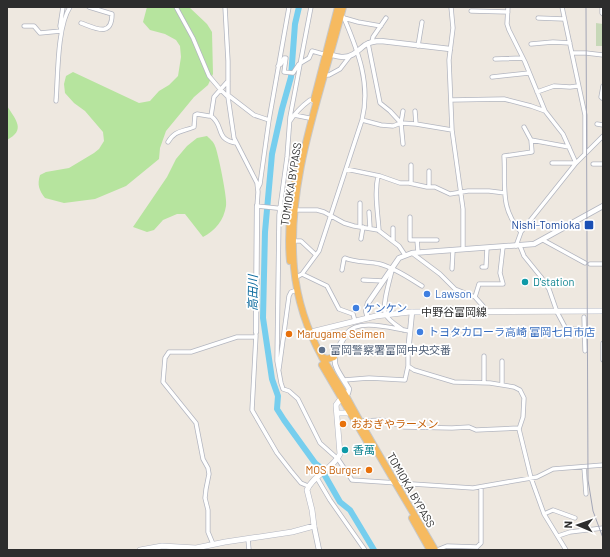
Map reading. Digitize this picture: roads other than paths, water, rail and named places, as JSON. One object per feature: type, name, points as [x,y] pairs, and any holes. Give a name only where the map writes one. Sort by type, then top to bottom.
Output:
[{"type":"highway","name":"TOMIOKA BYPASS","points":[[338,7],[325,75],[305,151],[292,209],[295,278],[308,332],[344,397],[350,413],[436,550]]},
{"type":"highway","name":"TOMIOKA BYPASS","points":[[343,7],[343,16],[328,54],[309,118],[297,170],[289,252],[294,291],[308,332],[319,358],[359,421],[430,550]]},
{"type":"highway","points":[[322,356],[328,359],[334,358]]},
{"type":"main road","name":"中野谷富岡線","points":[[308,332],[386,314],[412,312],[603,311]]},
{"type":"main road","points":[[140,550],[162,546],[201,548],[213,544],[292,532],[314,526],[307,490],[308,486],[337,460],[340,454],[337,403],[344,397]]},
{"type":"main road","points":[[337,413],[350,413]]},
{"type":"street","points":[[61,32],[60,26],[63,7]]},
{"type":"street","points":[[56,101],[61,32],[66,12],[70,7]]},
{"type":"street","points":[[66,12],[74,7]]},
{"type":"street","points":[[81,23],[102,30],[106,30],[109,27],[112,14],[89,7]]},
{"type":"street","points":[[176,7],[193,38],[209,76],[220,90],[254,115],[269,120]]},
{"type":"street","points":[[225,7],[228,96],[232,131],[236,143],[258,188],[259,206],[256,334],[252,410],[277,453],[301,483],[308,486]]},
{"type":"street","points":[[258,188],[260,184],[269,120],[277,83],[278,66],[289,7]]},
{"type":"street","points":[[311,7],[294,93],[280,207],[277,361],[283,389],[289,391],[298,399],[320,443],[337,460],[352,480],[459,488],[481,487],[537,477],[548,470],[553,469],[603,465]]},
{"type":"street","points":[[451,7],[453,28],[448,60],[452,130],[463,210],[463,249]]},
{"type":"street","points":[[508,7],[507,24],[509,30],[523,58],[545,111],[563,134],[576,163]]},
{"type":"street","points":[[562,7],[585,115],[585,153]]},
{"type":"street","points":[[602,7],[603,14]]},
{"type":"street","points":[[471,10],[508,12]]},
{"type":"street","points":[[343,16],[358,22],[380,26]]},
{"type":"street","points":[[295,278],[302,274],[316,255],[331,215],[365,107],[366,98],[363,70],[358,51],[343,16]]},
{"type":"street","points":[[325,75],[329,75],[340,69],[350,56],[370,42],[386,18]]},
{"type":"street","points":[[538,18],[564,19]]},
{"type":"street","points":[[418,46],[422,22]]},
{"type":"street","points":[[24,26],[34,26],[40,33],[61,32]]},
{"type":"street","points":[[370,42],[380,41],[450,49]]},
{"type":"street","points":[[370,42],[380,103],[401,123]]},
{"type":"street","points":[[531,44],[570,42]]},
{"type":"street","points":[[278,66],[282,64],[284,58],[286,58],[284,72],[293,73],[300,63],[308,58],[312,51],[341,57],[350,56]]},
{"type":"street","points":[[572,53],[603,55]]},
{"type":"street","points":[[495,59],[523,58]]},
{"type":"street","points":[[492,77],[529,73]]},
{"type":"street","points":[[211,116],[212,101],[228,80]]},
{"type":"street","points":[[537,92],[554,86],[578,86]]},
{"type":"street","points":[[602,98],[603,86]]},
{"type":"street","points":[[451,100],[504,99],[545,111]]},
{"type":"street","points":[[290,123],[294,115],[310,100],[314,101]]},
{"type":"street","points":[[403,111],[401,123],[403,144]]},
{"type":"street","points":[[415,111],[416,124]]},
{"type":"street","points":[[168,142],[170,138],[179,131],[194,127],[195,115],[197,114],[211,116],[217,120],[223,137],[230,142],[236,143]]},
{"type":"street","points":[[294,115],[309,118]]},
{"type":"street","points":[[362,120],[381,125],[393,126],[401,123],[416,124],[452,130]]},
{"type":"street","points":[[597,124],[603,125]]},
{"type":"street","points":[[521,232],[514,223],[507,209],[504,156],[532,152],[531,140],[524,127]]},
{"type":"street","points":[[584,329],[565,328],[548,289],[518,246],[521,232],[576,163],[603,136]]},
{"type":"street","points":[[531,140],[570,147]]},
{"type":"street","points":[[552,163],[576,163]]},
{"type":"street","points":[[593,164],[603,164]]},
{"type":"street","points":[[411,165],[411,184]]},
{"type":"street","points":[[346,169],[378,176],[391,181],[435,186],[450,194],[460,192],[489,191],[505,193]]},
{"type":"street","points":[[429,171],[429,186]]},
{"type":"street","points":[[378,176],[377,210],[379,231]]},
{"type":"street","points":[[360,203],[361,239]]},
{"type":"street","points":[[259,206],[317,210],[331,215],[344,223],[379,231],[399,246],[405,255]]},
{"type":"street","points":[[368,318],[366,311],[368,303],[399,258],[405,255],[418,252],[534,244],[603,206]]},
{"type":"street","points":[[369,212],[370,228]]},
{"type":"street","points":[[410,217],[410,240],[437,240]]},
{"type":"street","points":[[393,228],[393,241]]},
{"type":"street","points":[[417,240],[418,252]]},
{"type":"street","points":[[543,240],[585,263]]},
{"type":"street","points":[[293,241],[301,241],[316,255]]},
{"type":"street","points":[[475,297],[479,284],[503,284],[500,273],[503,247]]},
{"type":"street","points":[[482,267],[486,267],[487,248]]},
{"type":"street","points":[[452,269],[453,250]]},
{"type":"street","points":[[412,253],[440,274],[454,289],[475,297],[483,306],[483,312]]},
{"type":"street","points":[[342,270],[345,258],[379,263],[422,286]]},
{"type":"street","points":[[590,264],[603,264]]},
{"type":"street","points":[[392,269],[385,306],[386,314],[403,330]]},
{"type":"street","points":[[302,274],[327,286],[339,309],[353,314],[355,321]]},
{"type":"street","points":[[364,280],[383,281]]},
{"type":"street","points":[[279,373],[289,296],[294,291]]},
{"type":"street","points":[[344,380],[369,378],[405,380],[408,366],[412,312]]},
{"type":"street","points":[[584,317],[585,351]]},
{"type":"street","points":[[344,397],[348,393],[349,389],[335,365],[334,358],[338,347],[346,334],[354,327],[365,324],[410,331]]},
{"type":"street","points":[[213,544],[208,532],[208,510],[205,498],[209,474],[208,468],[203,459],[198,428],[196,422],[163,382],[165,358],[169,352],[191,352],[237,337],[256,334]]},
{"type":"street","points":[[603,343],[603,358]]},
{"type":"street","points":[[484,356],[484,383]]},
{"type":"street","points":[[502,361],[502,385]]},
{"type":"street","points":[[408,366],[414,370],[454,382],[502,385],[514,387],[520,390],[524,398],[523,417],[519,428],[530,478],[544,514],[566,550]]},
{"type":"street","points":[[359,421],[383,420],[404,427],[466,427],[476,430],[519,428]]},
{"type":"street","points":[[584,467],[586,494]]},
{"type":"street","points":[[318,477],[330,500],[365,550]]},
{"type":"street","points":[[436,550],[447,546],[477,547],[481,543],[481,487]]},
{"type":"street","points":[[544,514],[553,510],[575,518]]},
{"type":"street","points":[[314,526],[319,550]]},
{"type":"street","points":[[558,536],[570,532],[603,528]]},
{"type":"street","points":[[248,539],[249,550]]},
{"type":"waterway","name":"高田川","points":[[299,7],[295,24],[291,77],[272,154],[265,232],[263,318],[272,379],[278,396],[277,409],[315,463],[320,467],[340,502],[350,510],[374,550]]},
{"type":"railway","points":[[586,7],[588,480],[593,511],[603,538]]},
{"type":"place","name":"Nishi-Tomioka","points":[[589,225]]},
{"type":"place","name":"D'station","points":[[525,282]]},
{"type":"place","name":"Lawson","points":[[427,294]]},
{"type":"place","name":"ケンケン","points":[[356,308]]},
{"type":"place","name":"トヨタカローラ高崎 富岡七日市店","points":[[420,332]]},
{"type":"place","name":"Marugame Seimen","points":[[289,334]]},
{"type":"place","name":"富岡警察署富岡中央交番","points":[[322,350]]},
{"type":"place","name":"おおぎやラーメン","points":[[343,424]]},
{"type":"place","name":"香萬","points":[[345,450]]},
{"type":"place","name":"MOS Burger","points":[[369,470]]}]
